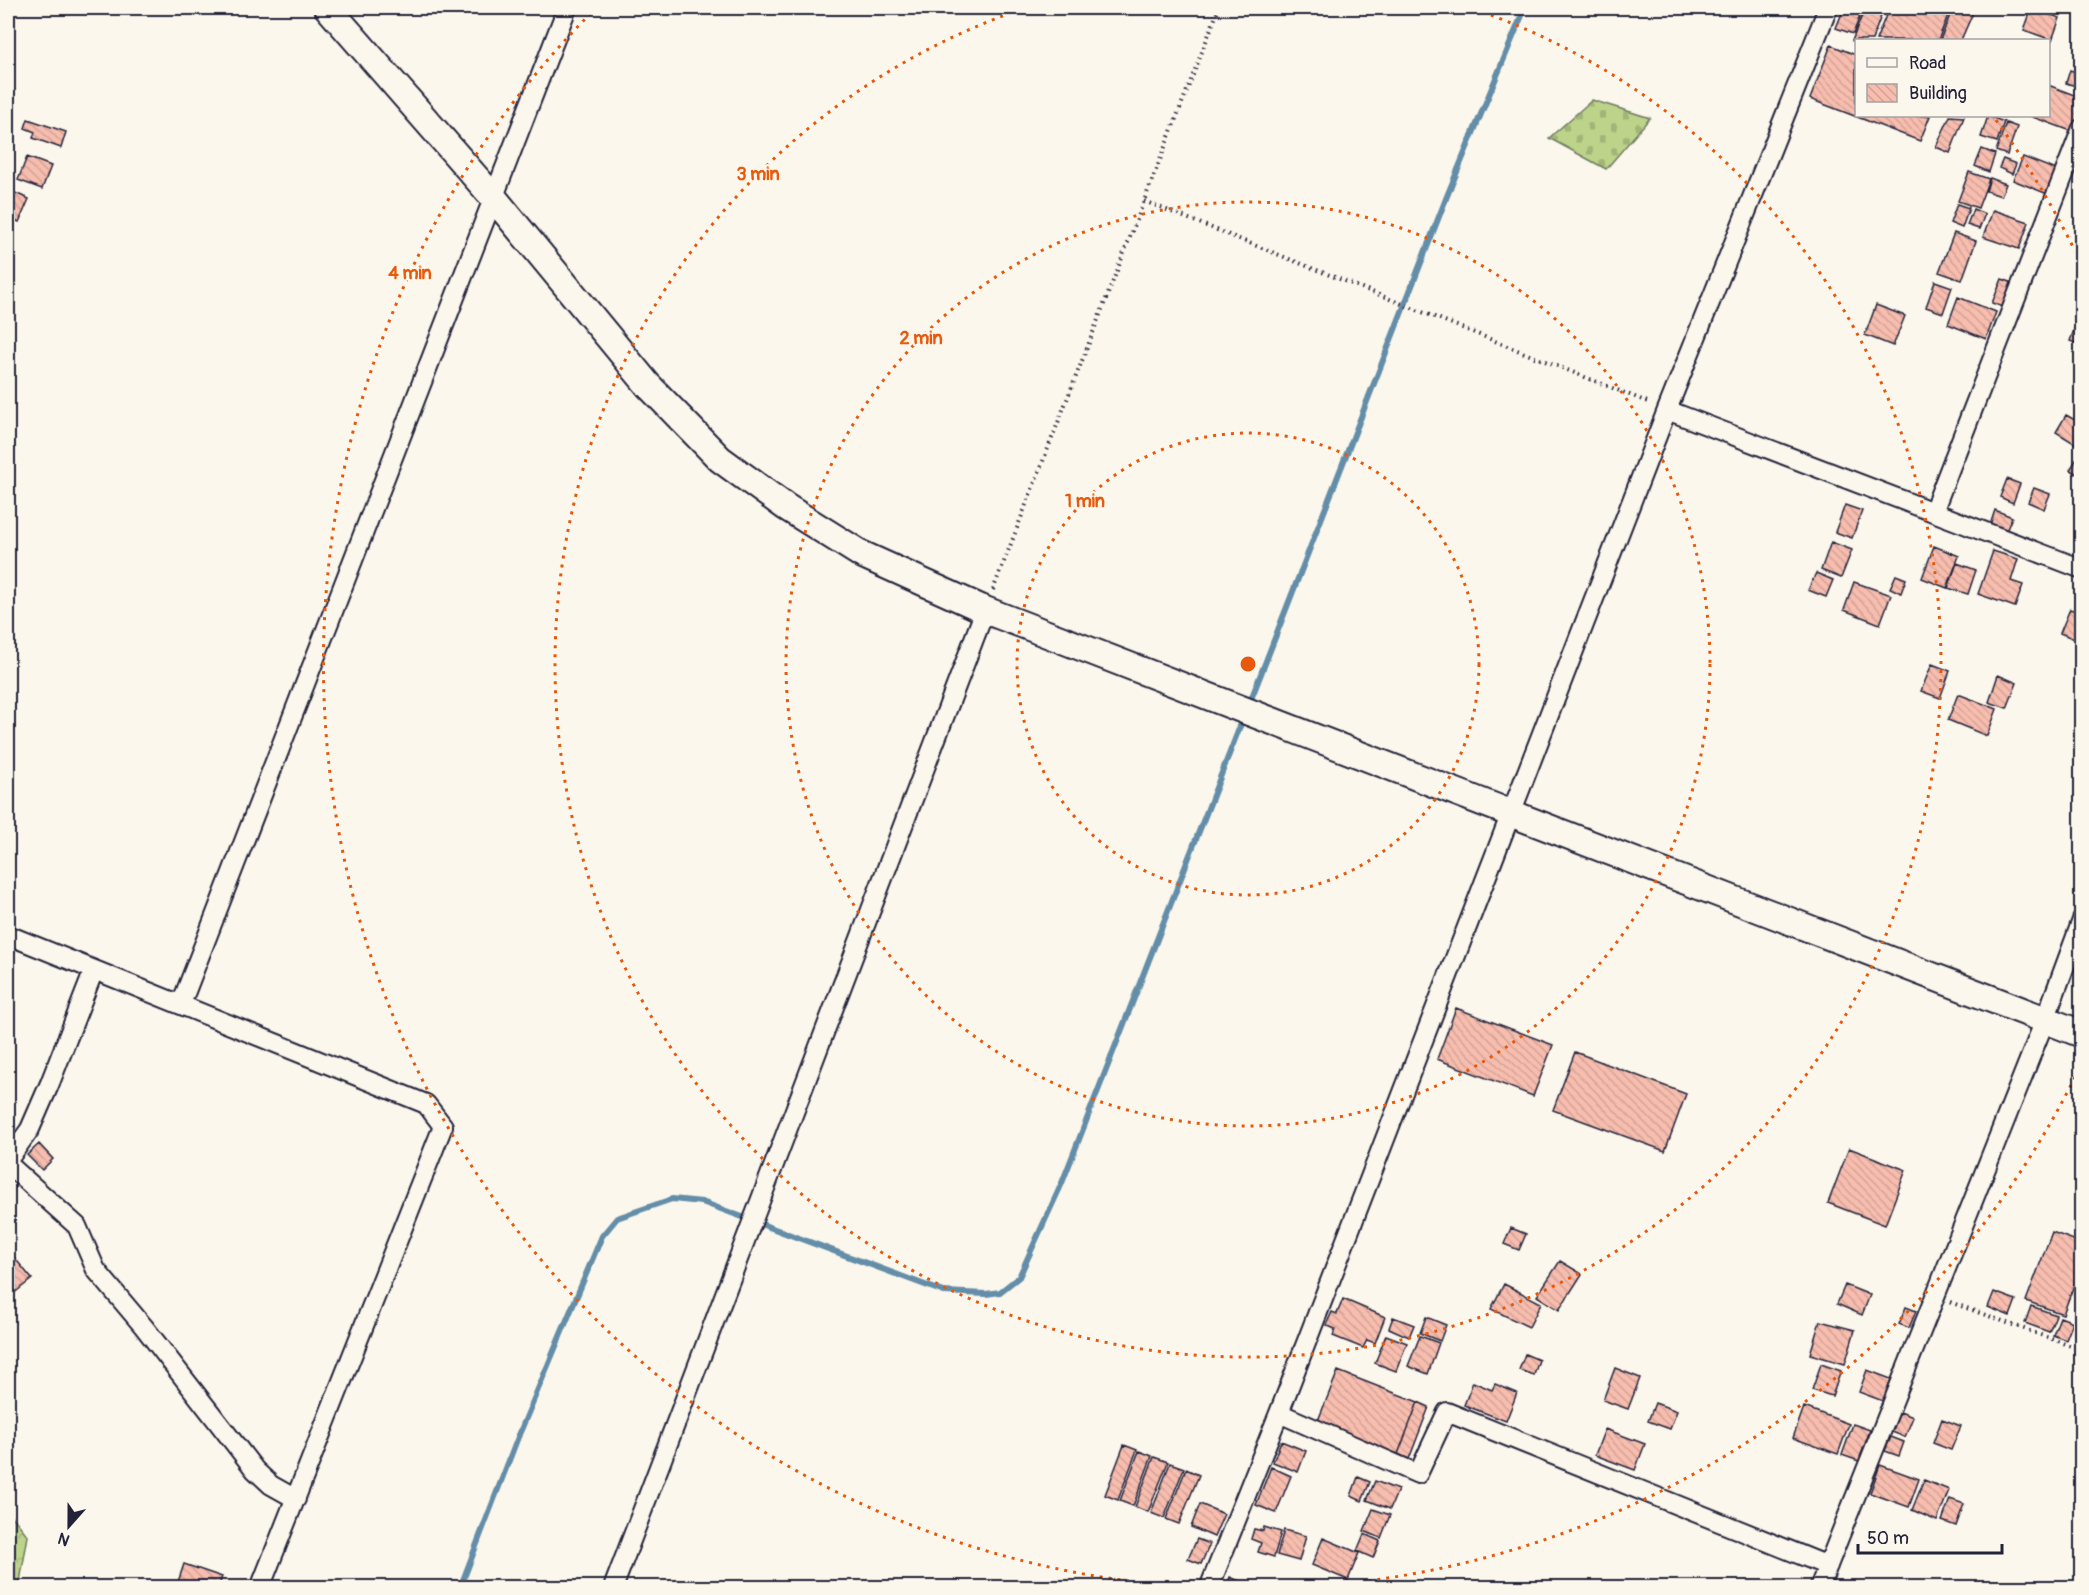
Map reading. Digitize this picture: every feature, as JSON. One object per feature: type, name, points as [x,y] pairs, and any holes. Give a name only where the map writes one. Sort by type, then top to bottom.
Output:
[{"type":"street","points":[[328,8],[493,197],[648,385],[720,459],[786,507],[861,554],[985,610],[2082,1034]]},
{"type":"street","points":[[181,1004],[567,8]]},
{"type":"street","points":[[1209,1587],[1279,1413],[1667,410],[1828,8]]},
{"type":"street","points":[[1933,512],[2082,128]]},
{"type":"street","points":[[1667,410],[2082,569]]},
{"type":"street","points":[[614,1587],[985,610]]},
{"type":"street","points":[[1820,1587],[2045,1020],[2082,920]]},
{"type":"street","points":[[8,935],[426,1104],[443,1126],[260,1587]]},
{"type":"street","points":[[94,970],[30,1129],[8,1162],[77,1226],[96,1270],[144,1327],[255,1470],[271,1485],[296,1499]]},
{"type":"street","points":[[1279,1413],[1418,1474],[1447,1412],[1828,1566]]},
{"type":"path","points":[[985,610],[1219,8]]},
{"type":"path","points":[[1144,201],[1667,410]]},
{"type":"path","points":[[1935,1296],[2082,1350]]},
{"type":"green space","points":[[1592,100],[1650,118],[1606,169],[1549,138]]},
{"type":"green space","points":[[8,1511],[28,1536],[19,1587],[8,1587]]},
{"type":"building","points":[[1844,8],[1863,8],[1853,34],[1836,28]]},
{"type":"building","points":[[1865,8],[1884,8],[1872,39],[1852,41]]},
{"type":"building","points":[[1889,8],[1951,8],[1938,39],[1876,39]]},
{"type":"building","points":[[1953,8],[1975,8],[1961,39],[1940,39]]},
{"type":"building","points":[[2032,8],[2060,18],[2052,40],[2024,30]]},
{"type":"building","points":[[1831,45],[1855,55],[1855,116],[1810,99]]},
{"type":"building","points":[[2070,70],[2082,74],[2082,88],[2066,83]]},
{"type":"building","points":[[2050,86],[2082,98],[2082,111],[2074,132],[2033,117],[2050,117]]},
{"type":"building","points":[[1857,117],[1930,117],[1920,141]]},
{"type":"building","points":[[1950,117],[1964,117],[1950,153],[1936,147]]},
{"type":"building","points":[[1988,117],[2004,122],[1997,142],[1981,137]]},
{"type":"building","points":[[28,119],[66,132],[61,148],[33,138],[35,132],[25,128]]},
{"type":"building","points":[[2006,123],[2017,127],[2007,155],[1996,151]]},
{"type":"building","points":[[1982,149],[1995,154],[1989,172],[1975,166]]},
{"type":"building","points":[[27,157],[51,166],[42,189],[18,180]]},
{"type":"building","points":[[2023,157],[2059,171],[2050,195],[2013,180]]},
{"type":"building","points":[[2003,159],[2016,164],[2012,174],[1999,168]]},
{"type":"building","points":[[1969,172],[1989,179],[1978,208],[1958,201]]},
{"type":"building","points":[[1990,178],[2006,184],[2001,196],[1986,191]]},
{"type":"building","points":[[8,190],[29,199],[19,222],[8,217]]},
{"type":"building","points":[[1957,204],[1969,208],[1962,228],[1950,223]]},
{"type":"building","points":[[1973,209],[1985,214],[1979,229],[1967,225]]},
{"type":"building","points":[[1993,210],[2029,222],[2019,249],[1983,237]]},
{"type":"building","points":[[1954,233],[1976,241],[1962,280],[1939,272]]},
{"type":"building","points":[[2002,279],[2019,285],[2009,309],[1992,303]]},
{"type":"building","points":[[1935,281],[1952,287],[1943,313],[1926,307]]},
{"type":"building","points":[[1958,297],[1996,312],[1986,339],[1948,324]]},
{"type":"building","points":[[1876,305],[1905,316],[1893,346],[1865,335]]},
{"type":"building","points":[[2075,327],[2082,330],[2082,345],[2070,341]]},
{"type":"building","points":[[2066,415],[2082,424],[2082,448],[2056,432]]},
{"type":"building","points":[[2082,450],[2082,477],[2070,470]]},
{"type":"building","points":[[2007,479],[2020,484],[2013,503],[2000,497]]},
{"type":"building","points":[[2034,488],[2050,494],[2044,509],[2028,502]]},
{"type":"building","points":[[1845,505],[1862,511],[1852,538],[1835,532]]},
{"type":"building","points":[[1995,510],[2012,517],[2005,534],[1989,528]]},
{"type":"building","points":[[1831,542],[1852,550],[1841,578],[1821,570]]},
{"type":"building","points":[[1934,546],[1959,556],[1947,588],[1922,578]]},
{"type":"building","points":[[1993,551],[2018,559],[2011,581],[2023,585],[2015,607],[1978,594]]},
{"type":"building","points":[[1957,563],[1976,570],[1968,594],[1948,588]]},
{"type":"building","points":[[1816,573],[1833,580],[1826,597],[1808,590]]},
{"type":"building","points":[[1896,575],[1906,579],[1901,593],[1890,588]]},
{"type":"building","points":[[1854,582],[1891,595],[1880,624],[1844,610]]},
{"type":"building","points":[[2070,609],[2082,613],[2082,642],[2060,633]]},
{"type":"building","points":[[1932,664],[1950,671],[1940,698],[1921,691]]},
{"type":"building","points":[[1998,675],[2017,683],[2007,708],[1989,702]]},
{"type":"building","points":[[1958,694],[1997,709],[1987,736],[1948,720]]},
{"type":"building","points":[[1456,1008],[1553,1045],[1533,1096],[1437,1059]]},
{"type":"building","points":[[1575,1052],[1686,1094],[1665,1151],[1553,1110]]},
{"type":"building","points":[[39,1144],[53,1159],[42,1170],[27,1155]]},
{"type":"building","points":[[1849,1148],[1906,1170],[1885,1225],[1828,1203]]},
{"type":"building","points":[[1511,1228],[1526,1234],[1519,1250],[1504,1244]]},
{"type":"building","points":[[2052,1232],[2082,1243],[2082,1264],[2063,1314],[2026,1301]]},
{"type":"building","points":[[13,1256],[32,1279],[8,1298],[8,1260]]},
{"type":"building","points":[[1560,1261],[1582,1274],[1559,1310],[1537,1296]]},
{"type":"building","points":[[1504,1284],[1541,1303],[1529,1327],[1491,1309]]},
{"type":"building","points":[[1845,1285],[1870,1295],[1862,1315],[1837,1304]]},
{"type":"building","points":[[1994,1292],[2016,1300],[2010,1316],[1988,1307]]},
{"type":"building","points":[[1343,1299],[1385,1317],[1375,1343],[1367,1340],[1363,1348],[1333,1336],[1335,1329],[1326,1325],[1332,1312],[1337,1314]]},
{"type":"building","points":[[2031,1306],[2056,1315],[2049,1332],[2025,1323]]},
{"type":"building","points":[[1906,1307],[1916,1311],[1909,1328],[1899,1324]]},
{"type":"building","points":[[1393,1317],[1414,1325],[1409,1337],[1389,1328]]},
{"type":"building","points":[[1426,1317],[1446,1325],[1440,1341],[1420,1333]]},
{"type":"building","points":[[2060,1317],[2073,1322],[2066,1340],[2053,1335]]},
{"type":"building","points":[[1820,1321],[1855,1330],[1845,1364],[1810,1354]]},
{"type":"building","points":[[1386,1335],[1407,1343],[1396,1371],[1375,1363]]},
{"type":"building","points":[[1420,1336],[1439,1343],[1428,1374],[1408,1366]]},
{"type":"building","points":[[1525,1354],[1539,1360],[1534,1375],[1519,1370]]},
{"type":"building","points":[[1821,1364],[1841,1371],[1832,1396],[1812,1390]]},
{"type":"building","points":[[1615,1368],[1640,1378],[1628,1409],[1603,1400]]},
{"type":"building","points":[[1867,1370],[1891,1379],[1883,1401],[1859,1392]]},
{"type":"building","points":[[1338,1371],[1418,1402],[1398,1454],[1317,1423]]},
{"type":"building","points":[[1473,1382],[1492,1390],[1495,1384],[1517,1393],[1506,1421],[1464,1405]]},
{"type":"building","points":[[1418,1402],[1429,1407],[1409,1459],[1398,1454]]},
{"type":"building","points":[[1655,1403],[1677,1411],[1670,1429],[1648,1421]]},
{"type":"building","points":[[1804,1407],[1849,1424],[1838,1454],[1793,1438]]},
{"type":"building","points":[[1900,1412],[1913,1417],[1905,1437],[1892,1432]]},
{"type":"building","points":[[1942,1419],[1961,1426],[1951,1450],[1933,1443]]},
{"type":"building","points":[[1853,1424],[1870,1430],[1859,1461],[1842,1455]]},
{"type":"building","points":[[1605,1429],[1645,1444],[1635,1470],[1595,1455]]},
{"type":"building","points":[[1891,1437],[1904,1442],[1899,1456],[1885,1451]]},
{"type":"building","points":[[1281,1441],[1306,1451],[1298,1472],[1273,1462]]},
{"type":"building","points":[[1124,1445],[1137,1450],[1118,1500],[1105,1495]]},
{"type":"building","points":[[1139,1451],[1152,1456],[1133,1506],[1120,1501]]},
{"type":"building","points":[[1154,1457],[1168,1462],[1148,1512],[1135,1507]]},
{"type":"building","points":[[1170,1463],[1184,1468],[1164,1518],[1151,1513]]},
{"type":"building","points":[[1880,1465],[1919,1479],[1909,1507],[1870,1493]]},
{"type":"building","points":[[1271,1467],[1291,1476],[1276,1513],[1256,1505]]},
{"type":"building","points":[[1186,1469],[1199,1475],[1179,1524],[1166,1519]]},
{"type":"building","points":[[1358,1477],[1370,1482],[1362,1501],[1351,1496]]},
{"type":"building","points":[[1924,1480],[1949,1490],[1937,1521],[1912,1510]]},
{"type":"building","points":[[1375,1481],[1398,1490],[1390,1509],[1367,1500]]},
{"type":"building","points":[[1950,1499],[1964,1504],[1956,1526],[1942,1521]]},
{"type":"building","points":[[1200,1504],[1224,1514],[1214,1537],[1191,1527]]},
{"type":"building","points":[[1373,1509],[1390,1515],[1381,1538],[1364,1531]]},
{"type":"building","points":[[1264,1527],[1281,1532],[1274,1557],[1258,1552],[1261,1543],[1251,1539],[1254,1529],[1263,1531]]},
{"type":"building","points":[[1284,1530],[1306,1536],[1299,1561],[1277,1555]]},
{"type":"building","points":[[1364,1534],[1380,1541],[1373,1558],[1357,1551]]},
{"type":"building","points":[[1323,1538],[1359,1553],[1348,1580],[1312,1565]]},
{"type":"building","points":[[1197,1539],[1210,1544],[1201,1564],[1188,1559]]},
{"type":"building","points":[[184,1564],[222,1577],[218,1588],[176,1588]]},
{"type":"building","points":[[1230,1577],[1256,1588],[1226,1588]]},
{"type":"waterway","points":[[1248,707],[1447,196],[1525,8]]},
{"type":"waterway","points":[[460,1588],[518,1437],[602,1236],[617,1218],[672,1199],[702,1202],[944,1292],[986,1294],[1000,1292],[1019,1277],[1062,1183],[1244,716]]}]
